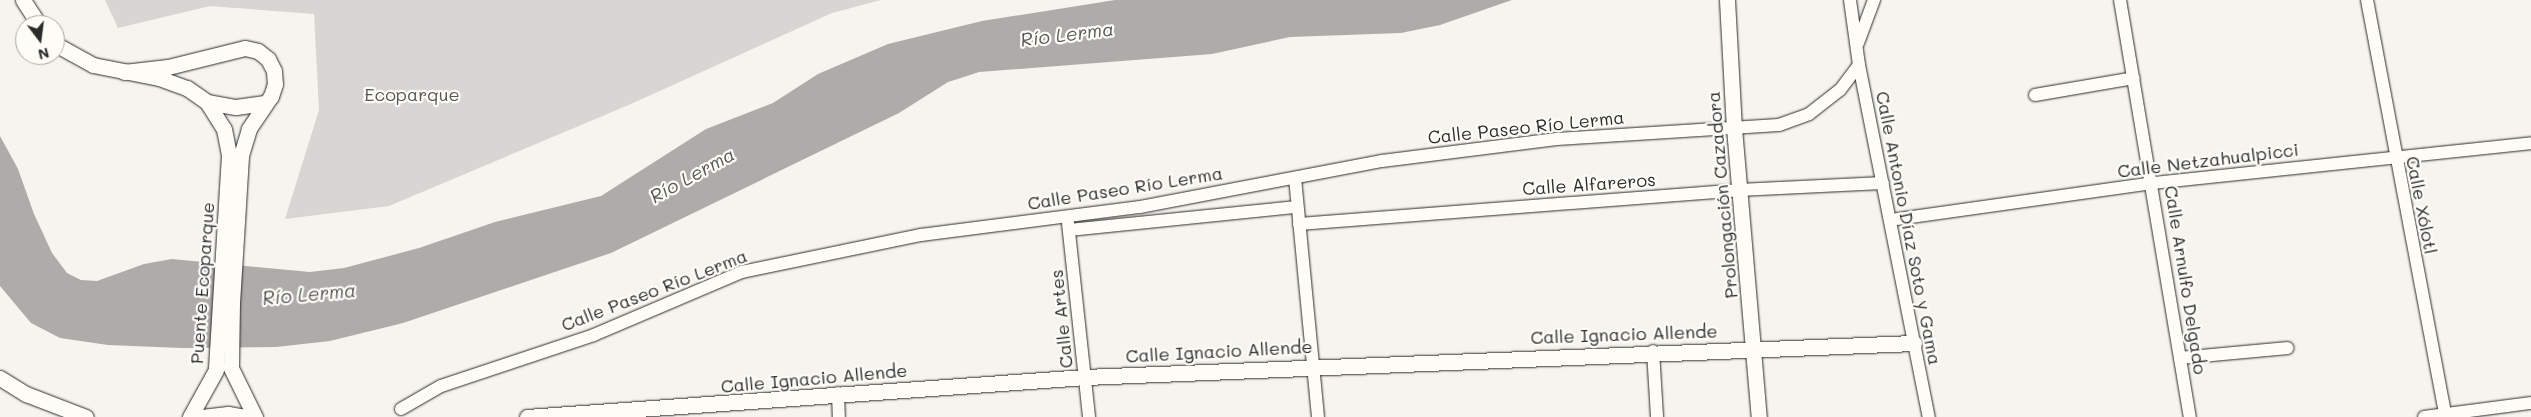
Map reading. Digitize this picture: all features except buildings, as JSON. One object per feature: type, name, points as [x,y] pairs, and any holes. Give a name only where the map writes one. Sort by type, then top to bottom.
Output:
[{"type":"street","points":[[23,0],[33,15]]},
{"type":"street","name":"Prolongación Cazadora","points":[[1727,0],[1734,128],[1759,417]]},
{"type":"street","name":"Calle Antonio Díaz Soto y Gama","points":[[1850,0],[1859,65],[1929,417]]},
{"type":"street","points":[[1857,46],[1874,0]]},
{"type":"street","name":"Calle Arnulfo Delgado","points":[[2120,0],[2153,183],[2190,417]]},
{"type":"street","name":"Calle Xólotl","points":[[2367,0],[2394,155],[2445,416]]},
{"type":"street","points":[[65,50],[92,65],[187,88],[207,102],[236,144],[265,103],[275,84],[274,71],[268,59],[258,51],[245,48],[232,49],[190,63],[124,72]]},
{"type":"street","points":[[187,88],[186,75],[190,63]]},
{"type":"street","name":"Calle Paseo Río Lerma","points":[[401,410],[415,398],[441,386],[594,335],[742,272],[921,235],[1068,223],[1382,162],[1557,139],[1780,126],[1809,114],[1840,90],[1859,65]]},
{"type":"street","points":[[2035,95],[2134,78]]},
{"type":"street","points":[[207,102],[236,107],[265,103]]},
{"type":"street","name":"Calle Netzahualpicci","points":[[1890,220],[2153,183],[2394,155],[2531,142]]},
{"type":"street","name":"Puente Ecoparque","points":[[190,417],[224,369],[232,304],[236,144]]},
{"type":"street","points":[[1295,178],[1318,417]]},
{"type":"street","name":"Calle Alfareros","points":[[1298,224],[1739,190],[1883,183]]},
{"type":"street","points":[[1068,223],[1297,207]]},
{"type":"street","name":"Calle Artes","points":[[1068,223],[1089,417]]},
{"type":"street","name":"Calle Ignacio Allende","points":[[527,417],[712,406],[838,393],[1085,377],[1312,365],[1914,343]]},
{"type":"street","points":[[2180,358],[2288,348]]},
{"type":"street","points":[[1653,352],[1657,417]]},
{"type":"street","name":"Puente Ecoparque","points":[[224,369],[255,417]]},
{"type":"street","points":[[0,378],[26,394],[86,417]]},
{"type":"street","points":[[838,393],[839,417]]},
{"type":"street","points":[[2424,417],[2445,416],[2531,403]]},
{"type":"street","points":[[202,417],[228,414],[246,417]]},
{"type":"green space","name":"Ecoparque","points":[[105,0],[881,0],[832,13],[631,104],[389,206],[285,219],[319,110],[314,14],[210,6],[118,28]]},
{"type":"water","name":"Río Lerma","points":[[1115,0],[1512,0],[1440,25],[1401,33],[1290,37],[1212,54],[979,72],[948,82],[899,113],[611,253],[403,323],[330,341],[276,347],[182,348],[108,345],[60,338],[31,323],[0,286],[0,136],[18,169],[34,214],[52,253],[67,273],[81,280],[97,281],[144,264],[172,259],[310,272],[344,268],[419,248],[495,222],[601,196],[706,129],[773,103],[818,74],[888,44],[982,21]]}]
